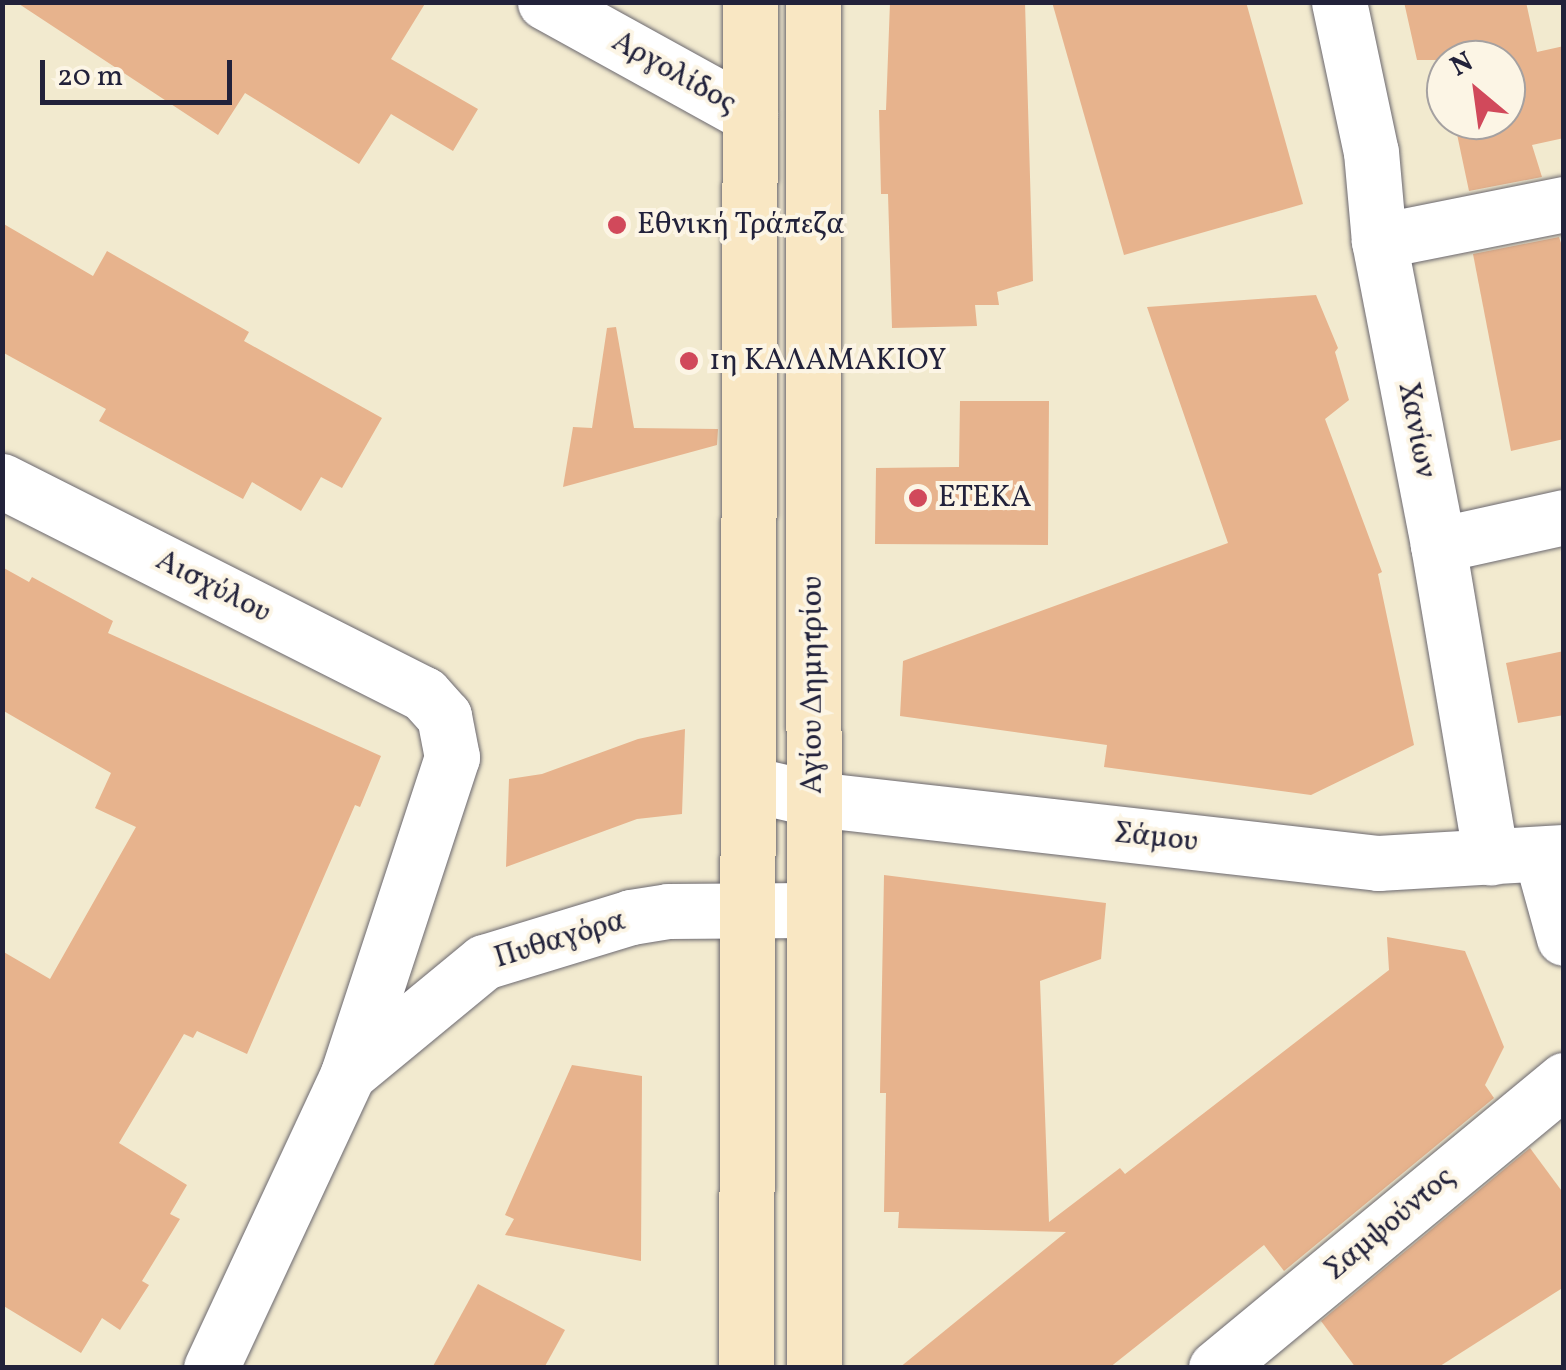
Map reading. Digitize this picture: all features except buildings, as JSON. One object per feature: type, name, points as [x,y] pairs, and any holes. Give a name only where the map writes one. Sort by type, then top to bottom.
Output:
[{"type":"main road","name":"Αγίου Δημητρίου","points":[[746,1368],[750,2]]},
{"type":"main road","name":"Αγίου Δημητρίου","points":[[813,2],[814,799],[810,910],[814,1368]]},
{"type":"street","name":"Αργολίδος","points":[[545,2],[750,115]]},
{"type":"street","name":"Χανίων","points":[[1339,2],[1371,152],[1379,241],[1438,545],[1532,855],[1564,938]]},
{"type":"street","points":[[1379,241],[1564,204]]},
{"type":"street","name":"Αισχύλου","points":[[2,481],[424,694]]},
{"type":"street","points":[[1438,545],[1564,517]]},
{"type":"street","name":"Πυθαγόρα","points":[[211,1368],[348,1074],[452,757],[444,716],[424,694]]},
{"type":"street","name":"Σάμου","points":[[750,784],[814,799],[1378,863],[1532,855]]},
{"type":"street","name":"Πυθαγόρα","points":[[348,1074],[484,962],[631,917],[668,911],[810,910]]},
{"type":"street","name":"Σαμψούντος","points":[[1216,1368],[1564,1080]]},
{"type":"street","points":[[238,1309],[244,1368]]},
{"type":"place","name":"Εθνική Τράπεζα","points":[[617,225]]},
{"type":"place","name":"1η ΚΑΛΑΜΑΚΙΟΥ","points":[[689,361]]},
{"type":"place","name":"ΕΤΕΚΑ","points":[[918,498]]}]
